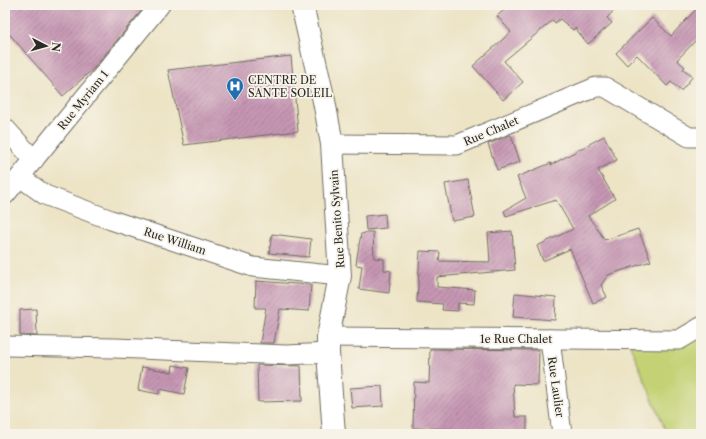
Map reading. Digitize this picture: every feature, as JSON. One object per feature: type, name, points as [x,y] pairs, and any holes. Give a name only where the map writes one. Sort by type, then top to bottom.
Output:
[{"type":"main road","name":"Rue Benito Sylvain","points":[[302,5],[324,101],[332,144],[340,276],[328,345],[334,434]]},
{"type":"street","name":"Rue Myriam 1","points":[[5,195],[160,5]]},
{"type":"street","name":"Rue Chalet","points":[[332,144],[457,145],[596,87],[605,87],[689,137],[701,137]]},
{"type":"street","points":[[5,128],[34,160]]},
{"type":"street","name":"Rue William","points":[[20,176],[45,195],[112,220],[253,267],[340,276]]},
{"type":"street","name":"1e Rue Chalet","points":[[5,346],[115,348],[287,355],[328,345],[550,340],[680,340],[701,327]]},
{"type":"street","name":"Rue Laulier","points":[[550,340],[562,434]]},
{"type":"green space","points":[[701,314],[701,434],[667,434],[630,345],[658,342]]},
{"type":"building","points":[[5,5],[146,5],[94,68],[63,96],[5,29]]},
{"type":"building","points":[[510,5],[619,5],[607,18],[612,23],[588,44],[575,28],[573,30],[560,19],[555,23],[553,20],[504,61],[523,82],[503,100],[473,66],[511,32],[497,16]]},
{"type":"building","points":[[700,5],[701,35],[677,60],[685,67],[683,69],[693,76],[681,91],[671,82],[667,86],[637,55],[627,65],[616,53],[652,18],[671,36]]},
{"type":"building","name":"CENTRE DE SANTE SOLEIL","points":[[291,56],[298,131],[184,145],[168,70]]},
{"type":"building","points":[[511,135],[520,162],[497,170],[488,144]]},
{"type":"building","points":[[604,136],[617,160],[598,170],[615,199],[588,216],[605,240],[638,229],[651,261],[608,275],[601,285],[607,297],[593,303],[570,249],[543,261],[537,246],[573,229],[556,200],[506,216],[504,211],[526,198],[517,177],[551,163],[551,165]]},
{"type":"building","points":[[468,180],[475,217],[452,221],[445,184]]},
{"type":"building","points":[[385,214],[386,228],[366,230],[365,216]]},
{"type":"building","points":[[512,231],[515,270],[437,277],[437,287],[475,290],[474,304],[458,303],[458,311],[442,310],[443,304],[417,302],[420,251],[440,252],[439,261],[490,262],[488,233]]},
{"type":"building","points":[[373,232],[374,258],[384,259],[384,270],[391,271],[389,293],[359,289],[362,266],[356,265],[361,234]]},
{"type":"building","points":[[272,234],[311,239],[309,257],[269,253]]},
{"type":"building","points":[[256,281],[311,285],[309,311],[280,309],[274,343],[260,343],[266,308],[255,308]]},
{"type":"building","points":[[515,293],[556,297],[555,320],[513,317]]},
{"type":"building","points":[[36,309],[37,336],[20,335],[20,310]]},
{"type":"building","points":[[430,349],[539,350],[538,385],[513,384],[515,417],[527,417],[527,434],[453,434],[453,429],[413,428],[414,382],[429,383]]},
{"type":"building","points":[[173,365],[189,368],[184,394],[160,389],[159,394],[138,390],[142,367],[172,372]]},
{"type":"building","points":[[257,365],[301,366],[302,401],[258,402]]},
{"type":"building","points":[[382,386],[383,406],[352,408],[350,388]]},
{"type":"place","name":"CENTRE DE SANTE SOLEIL","points":[[235,101]]}]
